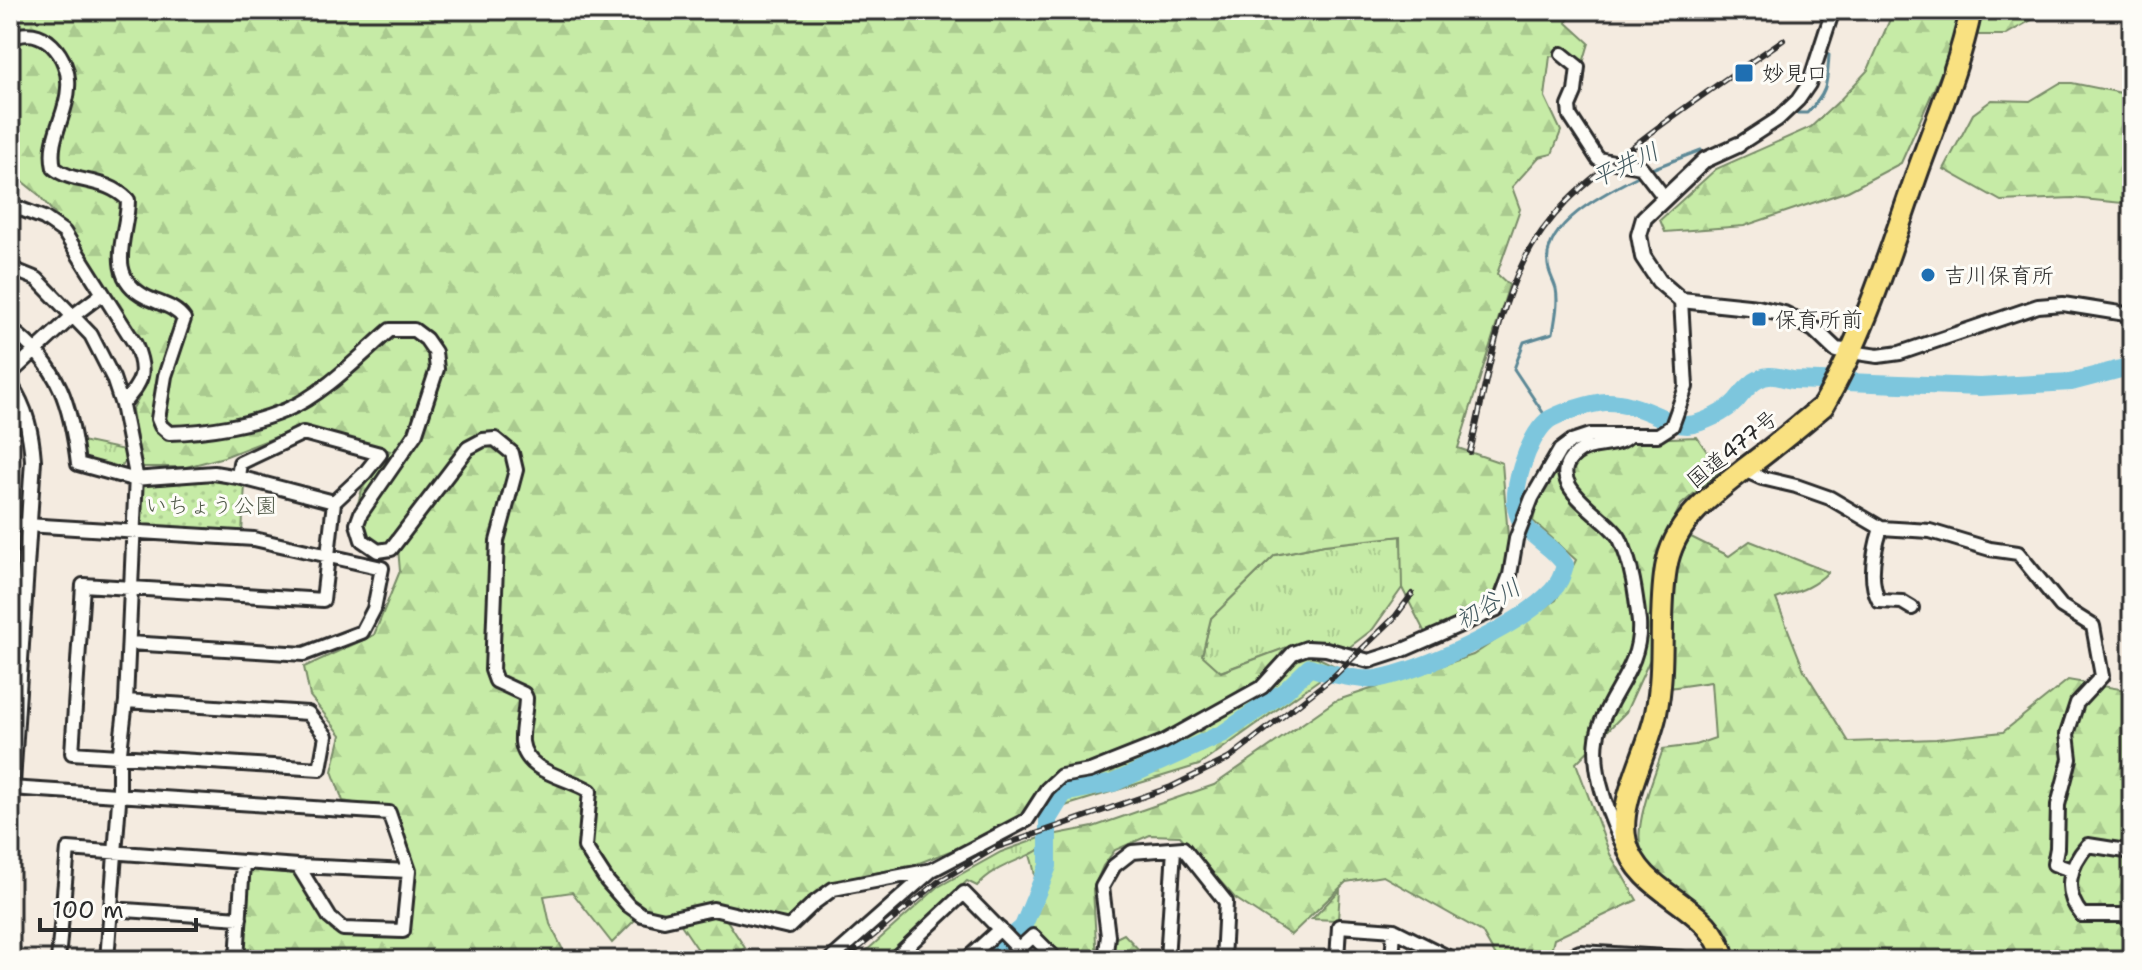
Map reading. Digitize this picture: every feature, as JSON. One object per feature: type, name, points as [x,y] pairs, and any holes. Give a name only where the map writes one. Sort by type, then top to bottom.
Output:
[{"type":"highway","name":"国道477号","points":[[1724,960],[1712,932],[1696,915],[1653,885],[1635,863],[1625,842],[1629,799],[1656,715],[1661,682],[1666,567],[1682,526],[1701,503],[1823,406],[1829,396],[1846,362],[1962,46],[1971,10]]},
{"type":"street","points":[[1833,10],[1809,84],[1798,100],[1778,119],[1738,145],[1705,160],[1644,218],[1639,235],[1643,257],[1659,281],[1681,300],[1738,305],[1784,314],[1814,329],[1846,362],[1900,353],[2038,306],[2063,304],[2132,315]]},
{"type":"street","points":[[10,39],[22,32],[31,33],[46,39],[59,54],[69,88],[52,144],[54,168],[62,174],[117,189],[128,200],[128,217],[118,253],[124,275],[132,288],[178,311],[184,319],[165,376],[158,419],[169,433],[249,421],[288,410],[324,386],[390,330],[414,330],[426,339],[435,352],[437,369],[416,433],[361,513],[357,524],[362,540],[378,551],[391,549],[468,448],[483,440],[495,439],[512,453],[516,470],[497,541],[492,670],[496,681],[524,694],[526,698],[522,741],[526,754],[540,769],[578,783],[590,791],[585,847],[607,881],[628,905],[642,915],[664,920],[713,909],[789,927],[833,889],[932,870]]},
{"type":"street","points":[[1562,54],[1578,67],[1575,92],[1569,106],[1570,116],[1598,159],[1641,167],[1664,197]]},
{"type":"street","points":[[10,205],[44,218],[64,232],[135,344],[143,361],[143,374],[122,405]]},
{"type":"street","points":[[10,268],[37,279],[91,335],[113,378],[122,405],[136,479],[126,701],[107,960]]},
{"type":"street","points":[[10,374],[74,315],[102,294]]},
{"type":"street","points":[[830,960],[932,870],[1027,820],[1047,789],[1061,776],[1090,771],[1163,742],[1262,687],[1293,653],[1307,648],[1326,649],[1369,661],[1403,650],[1497,609],[1510,575],[1516,539],[1532,498],[1560,450],[1572,441],[1590,435],[1658,435],[1674,420],[1686,387],[1681,300]]},
{"type":"street","points":[[10,329],[35,351],[58,383],[72,418],[78,464],[136,479],[214,473],[334,502]]},
{"type":"street","points":[[10,385],[24,410],[32,442],[10,814]]},
{"type":"street","points":[[238,477],[240,463],[303,433],[380,454],[402,456]]},
{"type":"street","points":[[1629,435],[1622,441],[1593,446],[1576,454],[1567,472],[1568,483],[1575,496],[1617,535],[1625,552],[1636,601],[1638,646],[1620,690],[1600,724],[1596,753],[1608,813],[1635,863]]},
{"type":"street","points":[[126,701],[308,713],[326,736],[320,769],[72,753],[83,585],[323,600],[334,502],[380,454]]},
{"type":"street","points":[[1744,470],[1830,498],[1881,528],[1930,531],[1990,549],[2018,553],[2061,606],[2093,626],[2102,676],[2077,703],[2067,734],[2070,759],[2058,805],[2054,864],[2071,870]]},
{"type":"street","points":[[10,524],[254,539],[382,568],[374,609],[362,632],[304,654],[129,643]]},
{"type":"street","points":[[1881,528],[1875,549],[1876,594],[1879,601],[1902,602],[1912,608]]},
{"type":"street","points":[[11,788],[389,813],[409,871],[403,931],[343,929],[330,918],[298,866]]},
{"type":"street","points":[[2132,852],[2088,845],[2071,870],[2069,886],[2073,904],[2082,915],[2132,915]]},
{"type":"street","points":[[1105,960],[1108,936],[1102,887],[1114,866],[1132,852],[1183,848],[1226,902],[1223,960]]},
{"type":"street","points":[[58,960],[68,849],[409,871]]},
{"type":"street","points":[[1167,960],[1174,849]]},
{"type":"street","points":[[237,960],[243,862]]},
{"type":"street","points":[[893,960],[964,893],[1019,948]]},
{"type":"street","points":[[111,909],[240,918]]},
{"type":"street","points":[[1337,960],[1339,926],[1394,930],[1448,958]]},
{"type":"street","points":[[966,960],[1000,929]]},
{"type":"street","points":[[1392,960],[1394,930]]},
{"type":"street","points":[[1007,960],[1033,936],[1052,955],[1047,960]]},
{"type":"street","points":[[1562,960],[1580,952],[1683,960]]},
{"type":"green space","points":[[10,10],[1578,10],[1566,22],[1589,43],[1584,60],[1550,56],[1545,97],[1561,131],[1552,154],[1539,157],[1512,187],[1520,209],[1497,274],[1509,285],[1458,448],[1502,463],[1510,561],[1489,607],[1426,635],[1402,588],[1401,536],[1324,545],[1275,555],[1211,618],[1202,655],[1221,672],[1293,645],[1337,667],[1199,765],[1068,805],[914,865],[841,880],[809,899],[788,920],[715,902],[745,948],[725,960],[705,960],[680,923],[644,911],[612,943],[572,892],[544,896],[550,924],[568,960],[241,960],[247,868],[294,874],[331,930],[337,934],[408,938],[414,871],[391,810],[343,801],[332,771],[341,735],[310,696],[304,667],[374,635],[400,571],[398,548],[376,545],[363,534],[357,507],[362,489],[390,451],[296,429],[224,457],[186,467],[142,467],[132,410],[146,384],[147,355],[67,229],[39,195],[10,175]]},
{"type":"green space","points":[[1894,10],[2049,10],[2005,35],[1958,35],[1901,163],[1848,191],[1744,226],[1665,232],[1660,220],[1716,169],[1811,127],[1839,101],[1868,70]]},
{"type":"green space","points":[[2060,83],[2132,95],[2132,204],[2073,198],[2001,201],[1944,169],[1973,114],[1992,100],[2030,101]]},
{"type":"green space","points":[[1697,437],[1720,471],[1681,505],[1657,552],[1651,657],[1626,712],[1576,763],[1610,854],[1637,900],[1554,939],[1549,960],[1498,960],[1482,932],[1383,876],[1346,882],[1291,935],[1235,898],[1180,836],[1150,835],[1115,850],[1103,866],[1093,889],[1097,960],[1067,960],[1037,933],[1023,936],[1017,922],[1032,899],[1035,874],[1030,855],[1042,848],[1041,837],[1093,827],[1214,785],[1335,701],[1473,655],[1556,600],[1576,560],[1533,521],[1542,483],[1590,441]]},
{"type":"green space","points":[[77,440],[124,450],[125,462],[118,470],[78,460]]},
{"type":"green space","name":"いちょう公園","points":[[213,478],[245,485],[242,533],[144,527],[139,521],[137,484]]},
{"type":"green space","points":[[1402,536],[1402,588],[1373,629],[1347,649],[1320,641],[1293,645],[1220,672],[1202,655],[1211,618],[1275,555],[1324,545]]},
{"type":"green space","points":[[1691,537],[1729,556],[1750,541],[1828,572],[1810,586],[1776,599],[1804,670],[1849,742],[1936,739],[2003,732],[2068,680],[2132,691],[2132,960],[1731,960],[1714,920],[1695,901],[1651,869],[1640,845],[1644,808],[1663,749],[1695,745],[1715,738],[1711,682],[1669,688],[1674,588],[1677,568]]},
{"type":"green space","points":[[1040,838],[1043,848],[999,869],[977,886],[967,881],[884,960],[856,960],[938,887],[1001,852]]},
{"type":"green space","points":[[1340,890],[1338,920],[1312,919]]},
{"type":"green space","points":[[1124,934],[1140,951],[1163,952],[1163,960],[1111,960],[1112,940]]},
{"type":"waterway","name":"平井川","points":[[1792,113],[1807,113],[1823,93],[1829,55]]},
{"type":"waterway","name":"平井川","points":[[1757,126],[1776,112],[1781,112]]},
{"type":"waterway","name":"平井川","points":[[1741,134],[1750,130]]},
{"type":"waterway","name":"平井川","points":[[1649,170],[1701,150]]},
{"type":"waterway","name":"平井川","points":[[1548,420],[1514,369],[1524,342],[1553,333],[1557,295],[1548,265],[1549,249],[1556,235],[1581,209],[1642,174]]},
{"type":"waterway","name":"初谷川","points":[[985,960],[1023,927],[1048,866],[1048,819],[1064,793],[1113,783],[1224,733],[1285,691],[1310,667],[1361,679],[1376,679],[1419,667],[1494,633],[1551,592],[1560,580],[1565,565],[1523,524],[1516,507],[1516,495],[1522,467],[1533,440],[1552,418],[1584,406],[1612,402],[1639,408],[1675,423],[1693,424],[1720,413],[1755,382],[1769,376],[1793,380],[1980,387],[2071,382],[2132,366]]},
{"type":"railway","points":[[1470,452],[1509,295],[1540,233],[1569,200],[1602,171],[1783,40]]},
{"type":"railway","points":[[844,960],[938,882],[995,848],[1171,787],[1228,759],[1333,677],[1395,617],[1412,594]]},
{"type":"place","name":"妙見口","points":[[1744,73]]},
{"type":"place","name":"吉川保育所","points":[[1928,275]]},
{"type":"place","name":"保育所前","points":[[1759,319]]}]
